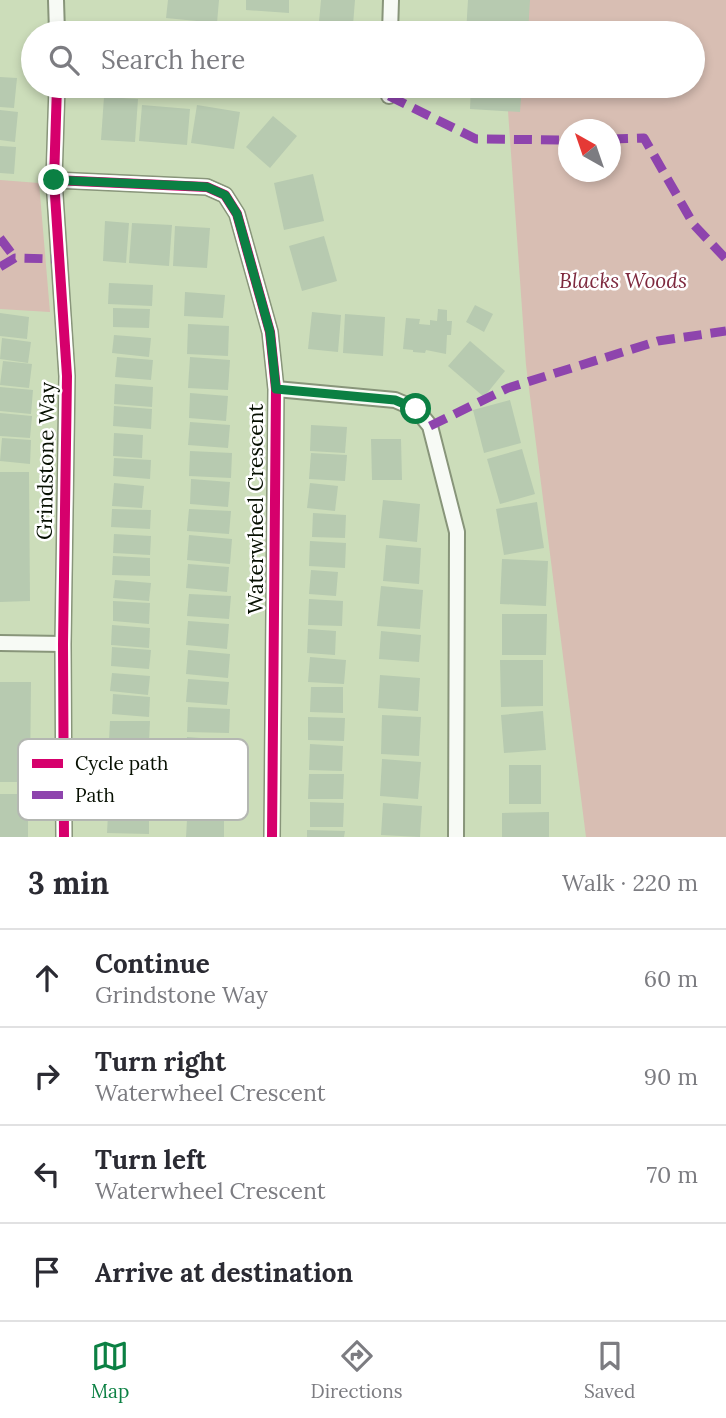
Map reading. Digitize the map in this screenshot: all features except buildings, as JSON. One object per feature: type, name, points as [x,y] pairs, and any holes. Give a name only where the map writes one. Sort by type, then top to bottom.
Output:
[{"type":"street","points":[[57,0],[57,21]]},
{"type":"street","points":[[390,21],[391,0]]},
{"type":"street","name":"Grindstone Way","points":[[57,98],[54,180],[67,376],[63,739]]},
{"type":"street","name":"Waterwheel Crescent","points":[[54,180],[207,187],[225,195],[237,214],[270,332],[276,389],[272,837]]},
{"type":"street","points":[[276,389],[395,400],[416,409],[430,426],[457,531],[456,837]]},
{"type":"street","points":[[0,643],[63,644]]},
{"type":"green space","name":"Blacks Woods","points":[[512,0],[726,0],[726,837],[586,837],[526,365],[509,98],[705,98],[705,21],[511,21]]},
{"type":"green space","points":[[0,180],[39,183],[50,312],[0,309]]},
{"type":"marked path","points":[[393,98],[476,139],[558,140]]},
{"type":"marked path","points":[[621,139],[644,138],[694,225],[726,259]]},
{"type":"marked path","points":[[0,238],[15,258]]},
{"type":"marked path","points":[[0,267],[15,258],[59,259]]},
{"type":"marked path","points":[[430,426],[508,388],[658,341],[726,331]]},
{"type":"cycle path","points":[[57,98],[54,180],[67,376],[63,739]]},
{"type":"cycle path","points":[[54,180],[207,187],[225,195],[237,214],[270,332],[276,389],[272,837]]},
{"type":"cycle path","points":[[64,820],[64,837]]},
{"type":"route","points":[[54,180],[207,187],[225,195],[237,214],[270,332],[276,389],[395,400],[416,409]]}]
